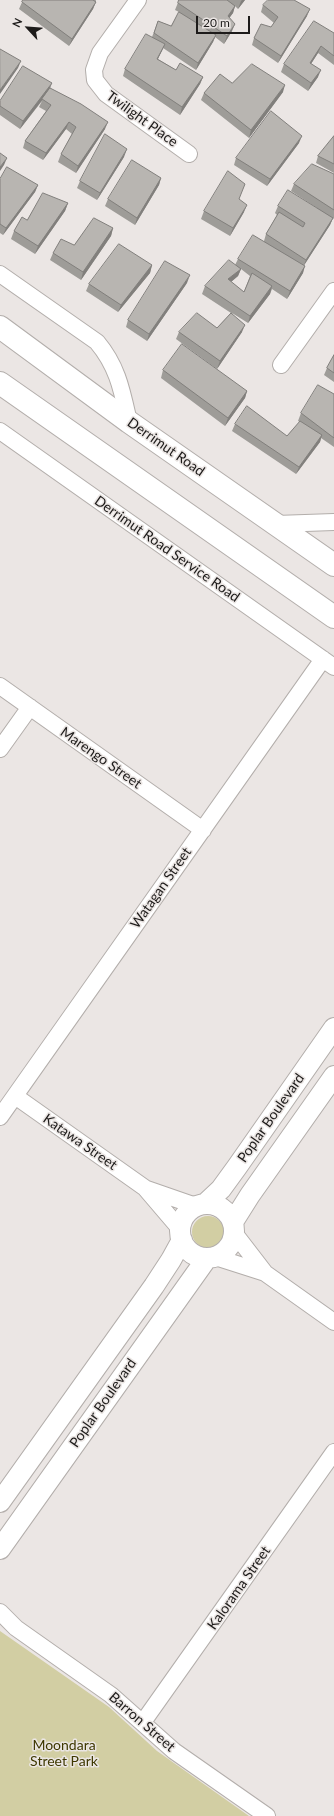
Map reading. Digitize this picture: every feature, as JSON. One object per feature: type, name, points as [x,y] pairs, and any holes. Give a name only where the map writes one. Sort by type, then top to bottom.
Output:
[{"type":"highway","name":"Derrimut Road","points":[[0,327],[129,422],[334,565]]},
{"type":"highway","points":[[0,383],[334,617]]},
{"type":"street","name":"Twilight Place","points":[[138,0],[100,53],[94,70],[95,80],[106,94],[189,154]]},
{"type":"street","points":[[0,274],[97,342],[106,353],[118,376],[129,422]]},
{"type":"street","points":[[281,365],[334,291]]},
{"type":"street","name":"Derrimut Road Service Road","points":[[0,430],[328,663]]},
{"type":"street","points":[[276,524],[334,522]]},
{"type":"street","name":"Watagan Street","points":[[0,1117],[203,830],[328,663]]},
{"type":"street","name":"Marengo Street","points":[[0,686],[203,830]]},
{"type":"street","points":[[0,750],[30,707]]},
{"type":"street","name":"Poplar Boulevard","points":[[200,1205],[221,1189],[334,1028]]},
{"type":"street","name":"Poplar Boulevard","points":[[234,1228],[250,1195],[334,1076]]},
{"type":"street","name":"Katawa Street","points":[[15,1096],[145,1188],[181,1234]]},
{"type":"street","name":"Katawa Street","points":[[145,1188],[200,1205]]},
{"type":"street","points":[[265,1273],[234,1228],[229,1214],[222,1208],[214,1204],[200,1205],[185,1216],[181,1234],[186,1247],[192,1253],[265,1273],[334,1322]]},
{"type":"street","points":[[211,1258],[229,1248],[234,1228]]},
{"type":"street","name":"Poplar Boulevard","points":[[0,1502],[154,1286],[181,1234]]},
{"type":"street","name":"Poplar Boulevard","points":[[0,1549],[211,1258]]},
{"type":"street","name":"Kalorama Street","points":[[143,1722],[334,1452]]},
{"type":"street","name":"Barron Street","points":[[0,1612],[16,1628],[111,1695],[174,1750],[267,1816]]},
{"type":"street","name":"Barron Street","points":[[0,1624],[16,1628]]},
{"type":"green space","points":[[208,1216],[219,1221],[224,1232],[219,1243],[208,1248],[197,1243],[192,1232],[197,1221]]},
{"type":"green space","name":"Moondara Street Park","points":[[0,1631],[109,1707],[157,1751],[249,1816],[0,1816]]},
{"type":"building","points":[[23,0],[93,0],[96,2],[72,39],[22,2]]},
{"type":"building","points":[[179,0],[227,0],[235,6],[228,16],[235,24],[227,36],[178,3]]},
{"type":"building","points":[[268,0],[294,0],[310,9],[281,56],[254,38],[261,24],[271,27],[278,17],[263,5]]},
{"type":"building","points":[[179,12],[216,35],[198,63],[154,33],[158,21],[171,26]]},
{"type":"building","points":[[314,21],[334,33],[334,56],[321,46],[310,63],[321,70],[311,83],[284,64]]},
{"type":"building","points":[[146,34],[165,44],[157,59],[176,70],[180,63],[203,77],[182,107],[125,69]]},
{"type":"building","points":[[0,49],[21,61],[0,90]]},
{"type":"building","points":[[252,64],[285,85],[251,130],[204,93],[220,74],[232,83]]},
{"type":"building","points":[[23,66],[52,83],[23,121],[0,106],[0,101]]},
{"type":"building","points":[[50,88],[81,104],[108,122],[78,166],[61,154],[76,127],[69,122],[46,153],[25,141],[51,105],[42,99]]},
{"type":"building","points":[[271,111],[302,136],[270,179],[236,158]]},
{"type":"building","points":[[105,134],[127,149],[100,193],[80,181]]},
{"type":"building","points":[[334,136],[334,164],[318,156]]},
{"type":"building","points":[[0,153],[7,158],[0,167]]},
{"type":"building","points":[[132,160],[161,178],[137,218],[108,199]]},
{"type":"building","points":[[312,164],[334,174],[334,210],[294,184]]},
{"type":"building","points":[[7,167],[38,185],[6,228],[0,224],[0,179]]},
{"type":"building","points":[[228,171],[245,184],[239,199],[247,205],[233,228],[204,211]]},
{"type":"building","points":[[288,190],[333,218],[306,260],[266,234],[279,212],[303,227],[305,223],[278,206]]},
{"type":"building","points":[[43,193],[68,203],[38,246],[14,231],[22,217],[27,220]]},
{"type":"building","points":[[94,218],[113,228],[83,272],[53,253],[61,239],[74,245]]},
{"type":"building","points":[[253,235],[305,266],[290,291],[238,259]]},
{"type":"building","points":[[119,244],[152,265],[121,305],[89,284]]},
{"type":"building","points":[[229,260],[241,269],[228,279],[244,292],[252,273],[272,286],[250,316],[205,286]]},
{"type":"building","points":[[165,261],[190,275],[149,334],[128,320]]},
{"type":"building","points":[[197,313],[217,328],[231,313],[245,325],[220,361],[179,332]]},
{"type":"building","points":[[182,344],[247,391],[228,418],[163,370]]},
{"type":"building","points":[[334,355],[334,373],[327,368]]},
{"type":"building","points":[[318,385],[334,394],[334,438],[301,413]]},
{"type":"building","points":[[247,406],[287,436],[300,421],[322,435],[299,467],[235,424]]}]
